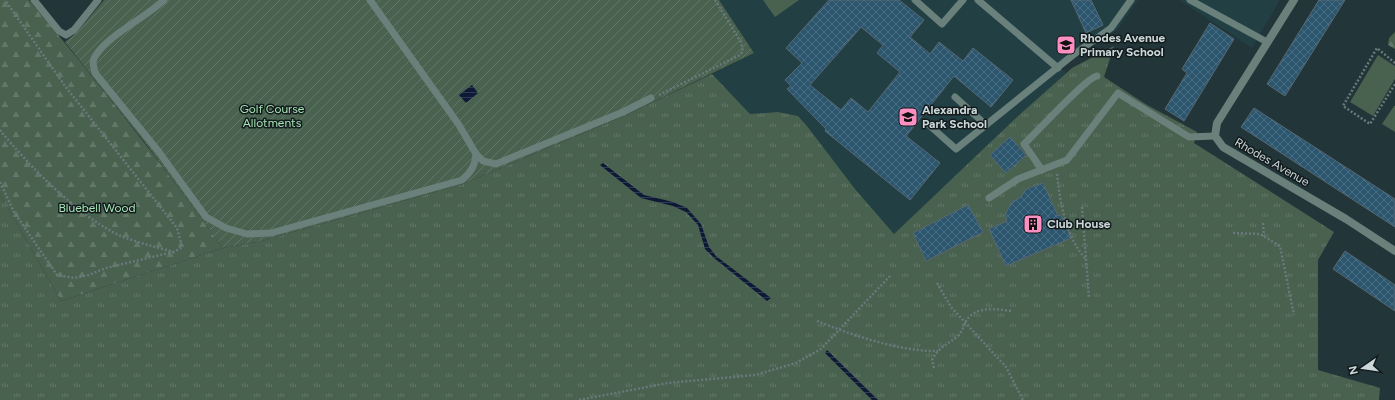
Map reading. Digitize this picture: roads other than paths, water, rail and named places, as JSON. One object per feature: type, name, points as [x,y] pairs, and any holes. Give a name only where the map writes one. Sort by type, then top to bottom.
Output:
[{"type":"street","points":[[1215,136],[1216,123],[1294,0]]},
{"type":"street","name":"Rhodes Avenue","points":[[1215,136],[1222,147],[1346,219],[1395,251]]},
{"type":"lane","points":[[34,0],[59,31],[66,35],[74,30],[98,0]]},
{"type":"lane","points":[[164,0],[112,39],[95,55],[92,63],[96,73],[159,152],[206,217],[224,228],[247,234],[271,233],[462,180],[475,164],[476,154]]},
{"type":"lane","points":[[370,0],[459,125],[476,154],[490,164],[496,164],[623,112],[651,98]]},
{"type":"lane","points":[[915,0],[942,24],[963,0]]},
{"type":"lane","points":[[978,0],[1058,68]]},
{"type":"lane","points":[[929,125],[956,149],[1111,28],[1131,0]]},
{"type":"lane","points":[[1190,0],[1267,42]]},
{"type":"lane","points":[[1042,170],[1024,144],[1092,76],[1097,76]]},
{"type":"lane","points":[[989,198],[1018,179],[1067,160],[1118,93],[1189,137],[1215,136]]},
{"type":"lane","points":[[955,97],[986,125]]},
{"type":"water","points":[[472,85],[478,93],[466,103],[459,95]]},
{"type":"water","points":[[603,163],[644,195],[673,202],[687,208],[701,224],[709,247],[716,256],[771,298],[767,301],[705,249],[698,225],[686,212],[673,206],[641,198],[600,165]]},
{"type":"water","points":[[827,350],[878,400],[872,400],[825,353]]},
{"type":"place","name":"Rhodes Avenue Primary School","points":[[1066,45]]},
{"type":"place","name":"Alexandra Park School","points":[[908,117]]},
{"type":"place","name":"Club House","points":[[1033,224]]},
{"type":"park label","name":"Golf Course Allotments","points":[[272,116]]},
{"type":"park label","name":"Bluebell Wood","points":[[97,208]]}]
